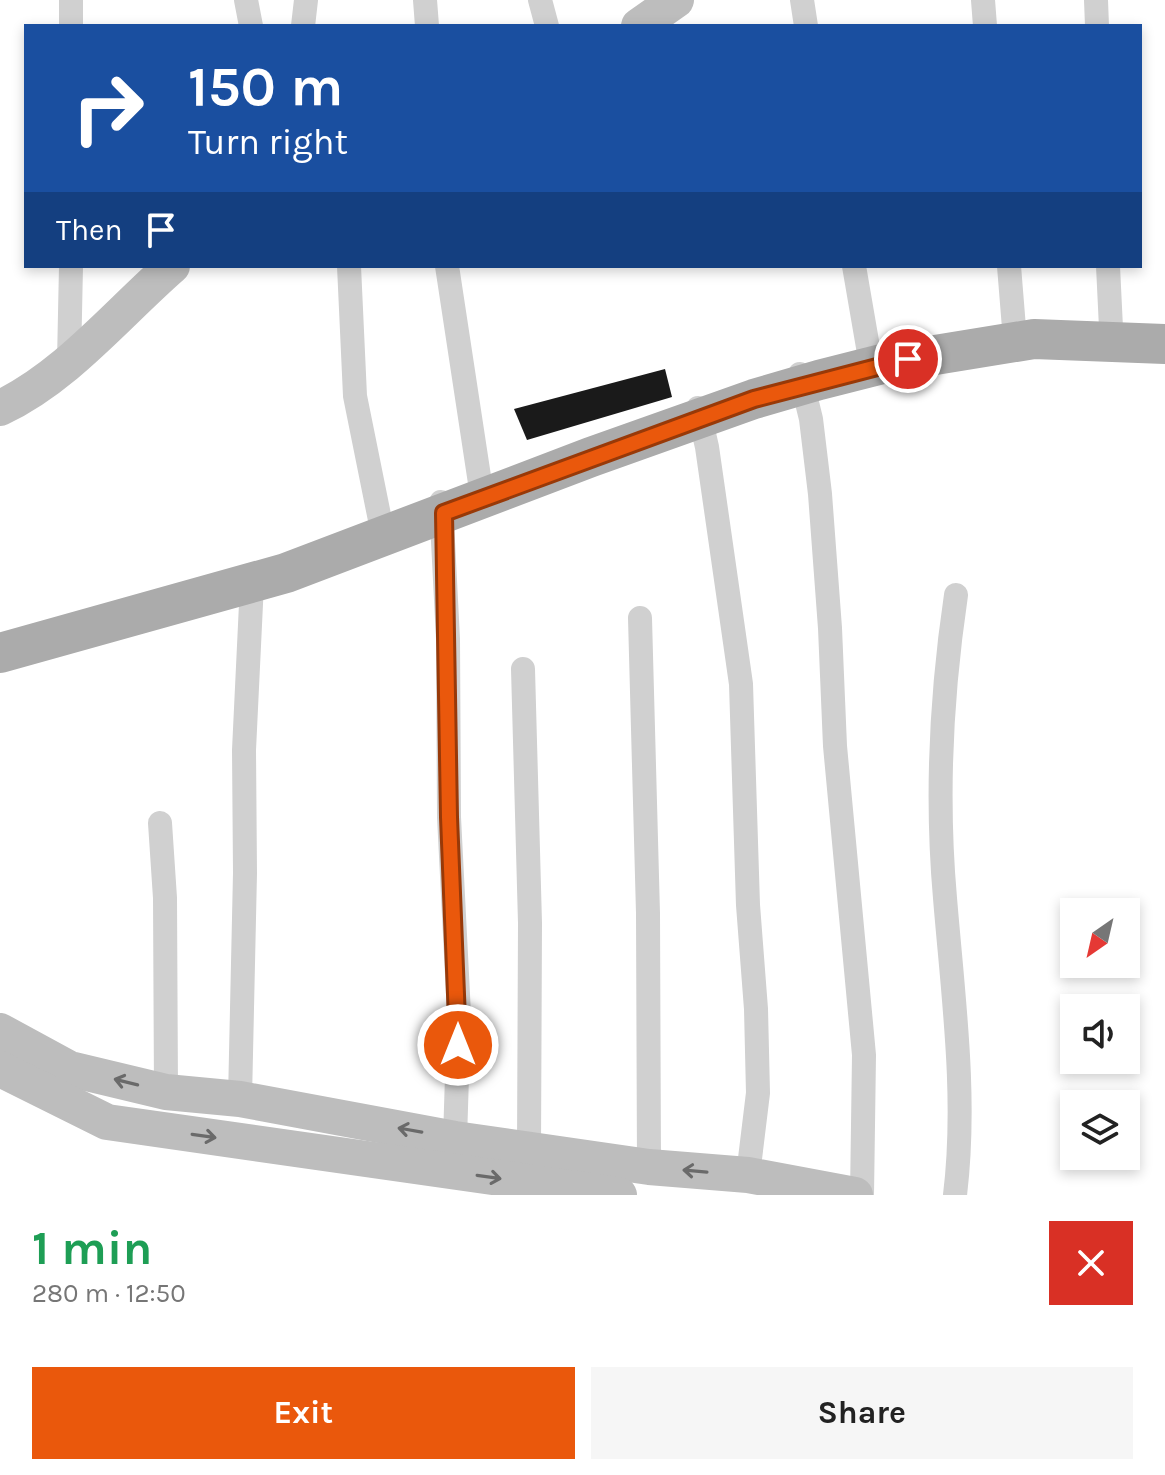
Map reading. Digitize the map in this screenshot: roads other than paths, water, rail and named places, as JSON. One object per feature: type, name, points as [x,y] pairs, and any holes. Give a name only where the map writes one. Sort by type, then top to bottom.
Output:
[{"type":"main road","points":[[642,24],[676,0]]},
{"type":"main road","points":[[0,408],[24,397],[69,361],[170,268]]},
{"type":"main road","points":[[0,636],[305,549],[380,520],[442,505],[480,483],[801,379],[869,353],[998,329],[1165,330]]},
{"type":"main road","points":[[801,379],[1034,339],[1165,344]]},
{"type":"main road","points":[[0,653],[252,583],[442,505],[699,412]]},
{"type":"main road","points":[[0,1031],[70,1069],[166,1092],[240,1099],[455,1139],[649,1167],[748,1175],[855,1195]]},
{"type":"main road","points":[[0,1069],[107,1122],[619,1195]]},
{"type":"street","points":[[71,0],[71,24]]},
{"type":"street","points":[[246,0],[251,24]]},
{"type":"street","points":[[303,24],[306,0]]},
{"type":"street","points":[[425,0],[427,24]]},
{"type":"street","points":[[540,0],[546,24]]},
{"type":"street","points":[[802,0],[806,24]]},
{"type":"street","points":[[983,0],[985,24]]},
{"type":"street","points":[[1096,0],[1097,24]]},
{"type":"street","points":[[69,361],[71,268]]},
{"type":"street","points":[[349,268],[355,396],[380,520]]},
{"type":"street","points":[[447,268],[480,483]]},
{"type":"street","points":[[854,268],[869,353]]},
{"type":"street","points":[[1009,268],[1014,328]]},
{"type":"street","points":[[1108,268],[1111,328]]},
{"type":"street","points":[[801,379],[811,419],[820,494],[835,746],[864,1055],[862,1195]]},
{"type":"street","points":[[699,412],[741,684],[758,1093],[748,1175]]},
{"type":"street","points":[[442,505],[449,817],[459,1014],[455,1139]]},
{"type":"street","points":[[240,1099],[245,934],[244,750],[252,583]]},
{"type":"street","points":[[955,1195],[959,1159],[958,1073],[939,776],[946,660],[956,595]]},
{"type":"street","points":[[640,618],[648,913],[649,1167]]},
{"type":"street","points":[[523,669],[529,909],[529,1149]]},
{"type":"street","points":[[160,823],[165,898],[166,1092]]}]
